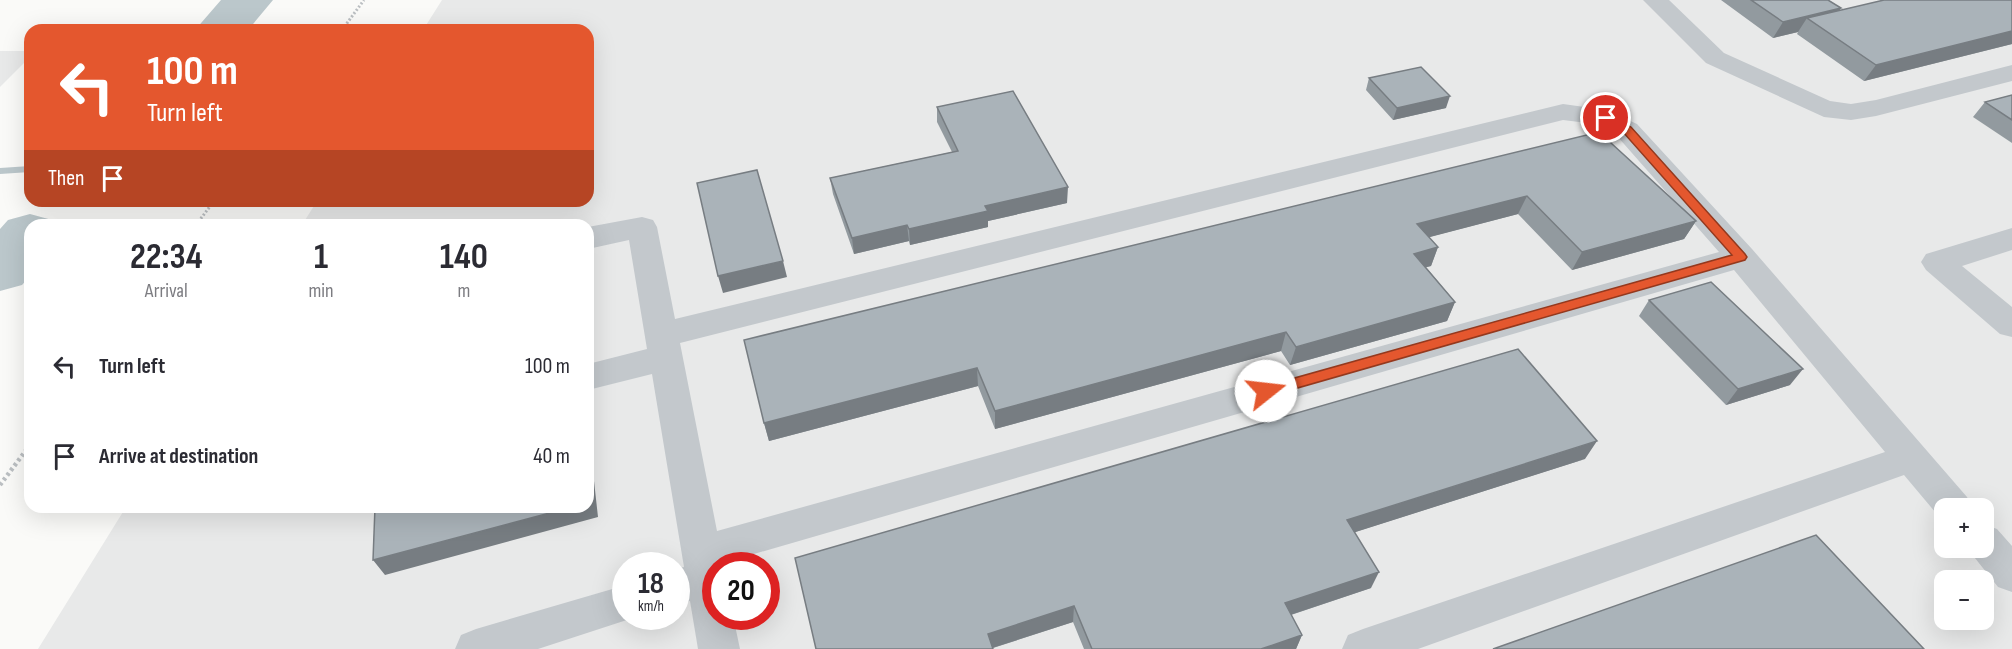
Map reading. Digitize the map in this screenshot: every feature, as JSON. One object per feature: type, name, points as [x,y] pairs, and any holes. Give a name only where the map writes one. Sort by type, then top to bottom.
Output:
[{"type":"lane","points":[[1655,0],[1715,57],[1824,109],[1851,112],[1876,108],[2012,73]]},
{"type":"lane","points":[[594,375],[664,346],[1563,112],[1584,112],[1606,118],[1627,130],[1741,257],[1945,498]]},
{"type":"lane","points":[[594,237],[642,227],[664,346],[695,572],[719,649]]},
{"type":"lane","points":[[2012,239],[1937,262],[2012,326]]},
{"type":"lane","points":[[695,572],[1741,257]]},
{"type":"lane","points":[[1363,649],[1910,458]]},
{"type":"lane","points":[[1994,554],[2012,574]]},
{"type":"lane","points":[[476,649],[612,607]]},
{"type":"path","points":[[346,24],[364,0]]},
{"type":"path","points":[[200,219],[209,207]]},
{"type":"path","points":[[0,485],[24,454]]},
{"type":"shaded area","points":[[442,0],[2012,0],[2012,649],[38,649],[122,513],[594,513],[594,219],[306,219],[313,207],[594,207],[594,24],[427,24]]},
{"type":"shaded area","points":[[0,51],[24,51],[24,63],[0,87]]},
{"type":"building","points":[[1751,0],[1828,0],[1841,8],[1783,22]]},
{"type":"building","points":[[1884,0],[2012,0],[2012,31],[1876,65],[1807,18]]},
{"type":"building","points":[[1421,67],[1450,96],[1397,108],[1369,78]]},
{"type":"building","points":[[1013,91],[1068,187],[985,206],[988,211],[909,229],[907,225],[852,238],[830,178],[958,151],[937,107]]},
{"type":"building","points":[[2012,95],[2012,120],[1985,102]]},
{"type":"building","points":[[1599,132],[1696,221],[1582,252],[1527,196],[1417,224],[1438,247],[1414,254],[1455,302],[1296,347],[1286,332],[995,411],[977,368],[764,423],[744,340]]},
{"type":"building","points":[[757,170],[783,261],[718,276],[697,183]]},
{"type":"building","points":[[1711,282],[1803,369],[1738,389],[1649,300]]},
{"type":"building","points":[[1518,349],[1597,441],[1347,520],[1379,572],[1285,603],[1302,635],[1261,649],[1092,649],[1074,606],[988,634],[993,649],[816,649],[795,558]]},
{"type":"building","points":[[375,513],[549,513],[373,560]]},
{"type":"building","points":[[1816,535],[1924,649],[1493,649]]},
{"type":"waterway","points":[[226,24],[249,0]]},
{"type":"waterway","points":[[0,171],[24,169]]},
{"type":"waterway","points":[[0,269],[24,242]]},
{"type":"route","points":[[1266,391],[1741,257],[1627,130],[1606,118]]}]
